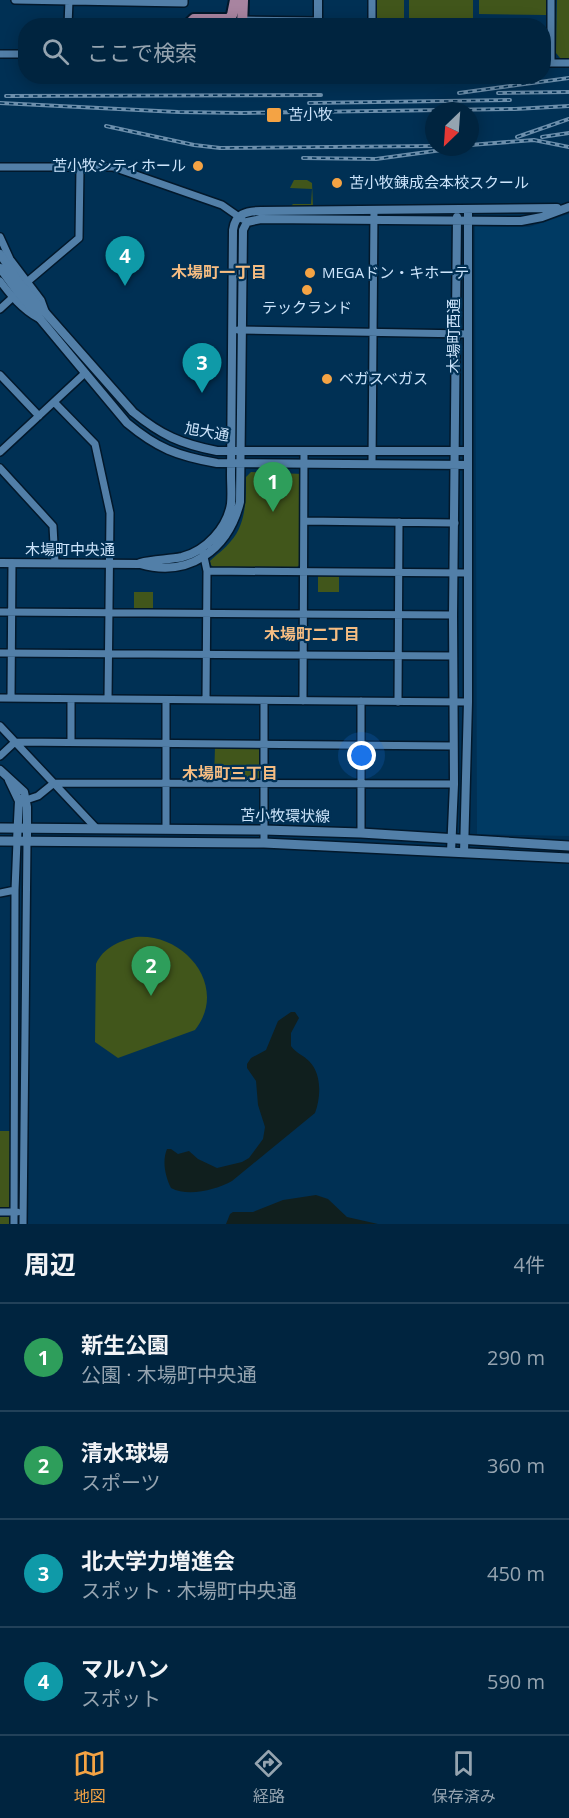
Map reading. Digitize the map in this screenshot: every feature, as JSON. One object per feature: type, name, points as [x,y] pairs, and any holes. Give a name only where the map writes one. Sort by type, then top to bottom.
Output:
[{"type":"main road","points":[[235,0],[239,18]]},
{"type":"main road","points":[[239,18],[243,0]]},
{"type":"main road","name":"苫小牧環状線","points":[[0,827],[361,833],[569,846]]},
{"type":"main road","name":"苫小牧環状線","points":[[0,841],[264,843],[569,858]]},
{"type":"street","points":[[15,0],[184,3],[184,0]]},
{"type":"street","points":[[68,18],[69,0]]},
{"type":"street","points":[[318,0],[318,18]]},
{"type":"street","points":[[372,0],[372,18]]},
{"type":"street","points":[[550,18],[551,0]]},
{"type":"street","points":[[0,54],[18,54]]},
{"type":"street","points":[[551,63],[569,63]]},
{"type":"street","points":[[0,167],[113,167],[127,170],[222,205],[247,222],[261,219],[468,209],[569,207]]},
{"type":"street","points":[[27,282],[79,238],[80,167]]},
{"type":"street","points":[[206,700],[207,571],[203,553],[218,545],[229,530],[240,502],[236,464],[231,451],[233,230],[235,221],[239,216],[251,211],[374,215],[456,221],[521,220],[542,217],[569,207]]},
{"type":"street","name":"木場町西通","points":[[468,209],[468,451]]},
{"type":"street","name":"木場町西通","points":[[455,451],[457,210]]},
{"type":"street","points":[[372,464],[374,215]]},
{"type":"street","points":[[236,464],[241,451],[243,230],[247,222]]},
{"type":"street","points":[[0,237],[10,259],[41,300],[43,316],[28,312],[12,298],[0,281]]},
{"type":"street","name":"旭大通","points":[[0,254],[85,373],[126,423],[148,440],[188,458],[217,464],[468,465]]},
{"type":"street","name":"旭大通","points":[[0,268],[133,412],[154,429],[190,446],[217,451],[468,451]]},
{"type":"street","points":[[0,309],[12,298]]},
{"type":"street","points":[[232,330],[467,334]]},
{"type":"street","points":[[0,452],[85,373]]},
{"type":"street","points":[[0,375],[39,416]]},
{"type":"street","points":[[54,402],[94,444],[110,513],[108,699]]},
{"type":"street","points":[[303,701],[304,451]]},
{"type":"street","points":[[451,852],[454,784],[455,451]]},
{"type":"street","points":[[464,853],[468,702],[468,451]]},
{"type":"street","points":[[0,468],[53,526],[55,563]]},
{"type":"street","points":[[304,521],[455,523]]},
{"type":"street","points":[[398,702],[399,522]]},
{"type":"street","name":"木場町中央通","points":[[0,563],[140,564],[152,559],[203,553]]},
{"type":"street","points":[[11,698],[12,563]]},
{"type":"street","points":[[207,571],[468,573]]},
{"type":"street","points":[[0,612],[453,615]]},
{"type":"street","points":[[0,652],[453,656]]},
{"type":"street","points":[[0,698],[468,702]]},
{"type":"street","points":[[71,742],[72,699]]},
{"type":"street","points":[[166,700],[166,829]]},
{"type":"street","points":[[264,701],[264,843]]},
{"type":"street","points":[[361,833],[362,701]]},
{"type":"street","points":[[0,726],[96,828]]},
{"type":"street","points":[[0,756],[15,742],[453,746]]},
{"type":"street","points":[[0,770],[9,780],[19,801],[23,828]]},
{"type":"street","points":[[9,780],[19,786],[26,800],[15,890],[14,1224]]},
{"type":"street","points":[[26,800],[39,796],[54,783],[454,784]]},
{"type":"street","points":[[22,841],[23,1224]]},
{"type":"street","points":[[0,893],[15,890]]},
{"type":"street","points":[[0,1212],[23,1212]]},
{"type":"shaded area","points":[[569,214],[569,836],[477,834],[475,226],[529,227]]},
{"type":"shaded area","points":[[291,1012],[295,1012],[299,1018],[291,1033],[291,1046],[309,1061],[318,1079],[319,1093],[315,1113],[232,1181],[218,1187],[194,1192],[171,1188],[165,1168],[167,1149],[178,1154],[189,1151],[198,1159],[217,1168],[249,1158],[263,1139],[265,1127],[258,1105],[256,1081],[247,1068],[247,1064],[251,1058],[266,1050],[278,1021]]},
{"type":"shaded area","points":[[316,1195],[328,1199],[347,1217],[378,1224],[226,1224],[233,1212],[253,1212],[283,1200]]},
{"type":"green space","points":[[376,0],[404,0],[404,18],[376,18]]},
{"type":"green space","points":[[409,0],[473,0],[473,18],[409,18]]},
{"type":"green space","points":[[479,0],[546,0],[546,15],[479,14]]},
{"type":"green space","points":[[557,0],[569,0],[569,58],[560,58],[556,53]]},
{"type":"green space","points":[[294,180],[307,180],[312,183],[313,206],[290,207],[293,204],[311,204],[312,189],[290,188]]},
{"type":"green space","points":[[251,472],[303,474],[302,563],[296,568],[214,568],[211,565],[210,561],[229,544],[240,527],[245,503],[246,477]]},
{"type":"green space","points":[[318,576],[339,576],[339,592],[318,592]]},
{"type":"green space","points":[[134,592],[153,592],[153,610],[134,610]]},
{"type":"green space","points":[[215,747],[259,747],[259,781],[214,780]]},
{"type":"green space","points":[[136,937],[154,938],[171,944],[185,953],[197,966],[204,981],[207,997],[204,1013],[195,1030],[118,1058],[95,1042],[96,964],[112,946]]},
{"type":"green space","points":[[0,1131],[24,1131],[23,1224],[0,1224]]},
{"type":"railway","points":[[551,80],[569,78]]},
{"type":"railway","points":[[459,93],[525,84]]},
{"type":"railway","points":[[498,93],[569,92]]},
{"type":"railway","points":[[6,96],[321,95]]},
{"type":"railway","points":[[309,103],[510,100]]},
{"type":"railway","points":[[0,103],[243,113],[515,109],[569,106]]},
{"type":"railway","points":[[517,137],[569,119]]},
{"type":"railway","points":[[106,126],[194,145],[220,148],[425,146]]},
{"type":"railway","points":[[542,137],[569,133]]},
{"type":"railway","points":[[479,144],[534,140],[569,147]]},
{"type":"railway","points":[[303,158],[376,159],[425,152]]},
{"type":"place","name":"苫小牧","points":[[274,115]]},
{"type":"place","name":"苫小牧シティホール","points":[[198,166]]},
{"type":"place","name":"苫小牧錬成会本校スクール","points":[[337,183]]},
{"type":"place","name":"MEGAドン・キホーテ","points":[[310,273]]},
{"type":"place","name":"マルハン","points":[[125,286]]},
{"type":"place","name":"テックランド","points":[[307,290]]},
{"type":"place","name":"ベガスベガス","points":[[327,379]]},
{"type":"place","name":"北大学力増進会","points":[[202,393]]},
{"type":"place","name":"新生公園","points":[[273,512]]},
{"type":"place","name":"清水球場","points":[[151,996]]},
{"type":"district","name":"木場町一丁目","points":[[219,272]]},
{"type":"district","name":"木場町二丁目","points":[[312,634]]},
{"type":"district","name":"木場町三丁目","points":[[230,773]]}]
